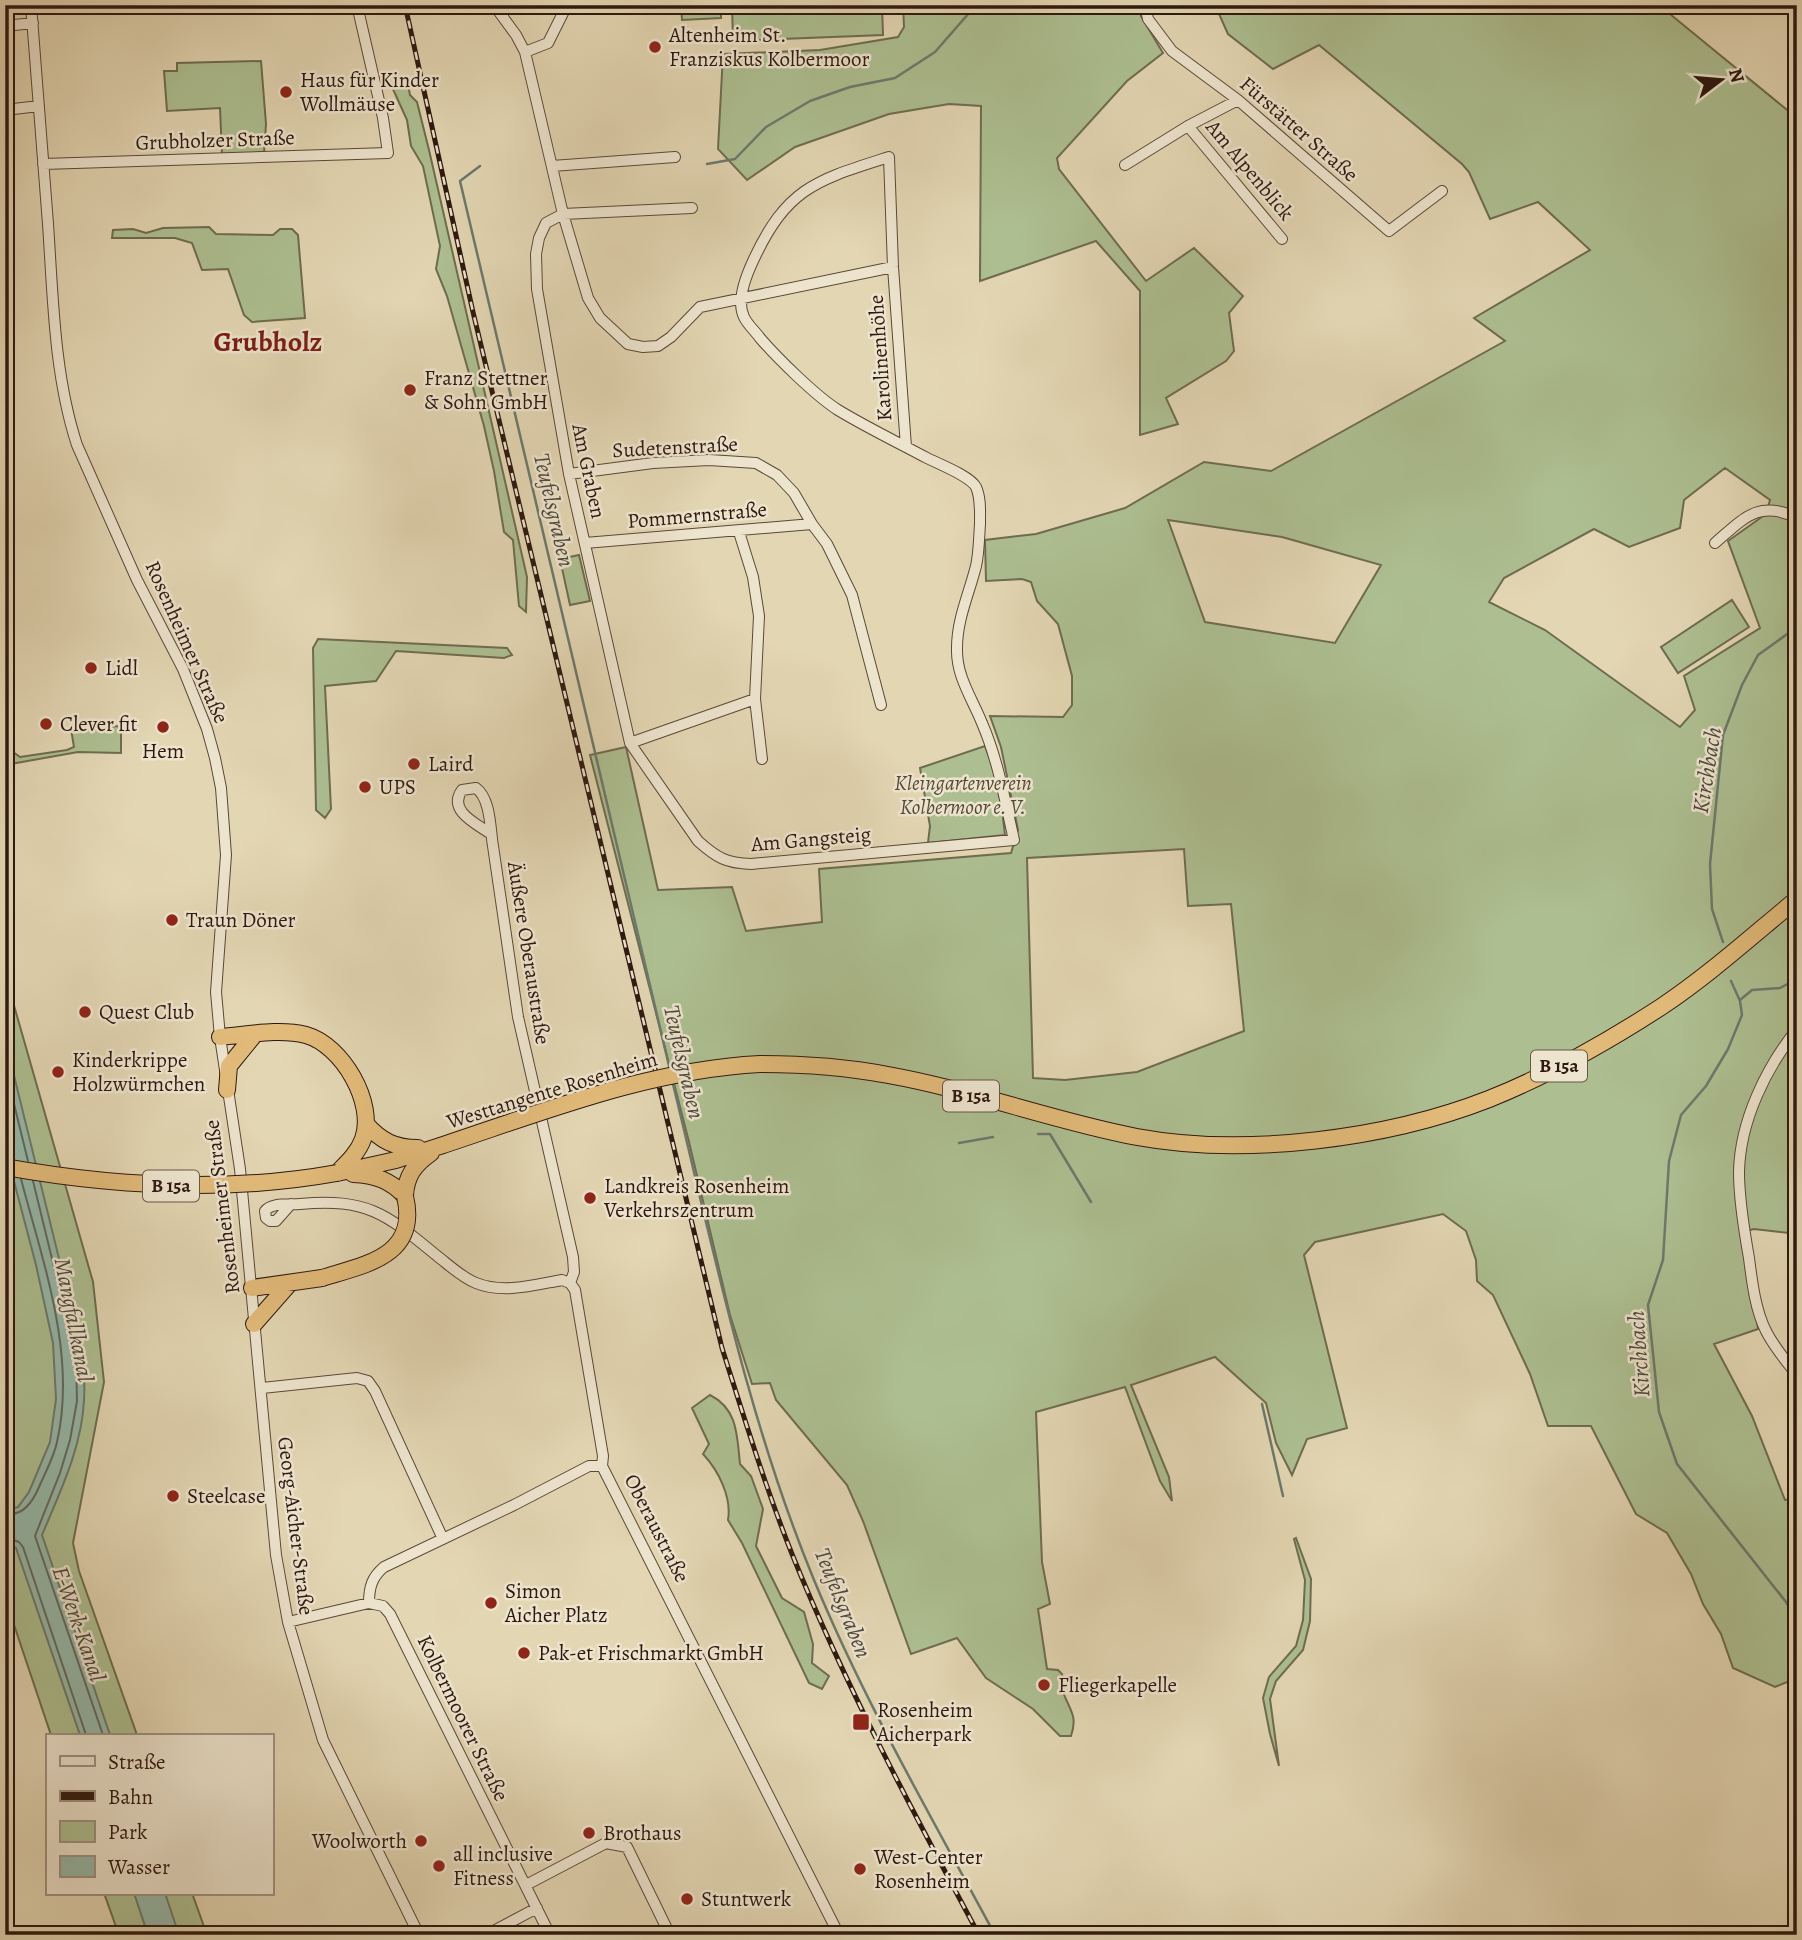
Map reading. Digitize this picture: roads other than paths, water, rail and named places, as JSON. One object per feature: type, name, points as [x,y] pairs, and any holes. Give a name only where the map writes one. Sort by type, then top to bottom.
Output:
[{"type":"highway","name":"Westtangente Rosenheim","points":[[5,1167],[61,1177],[189,1187],[271,1183],[337,1173],[396,1160],[629,1084],[698,1069],[760,1064],[834,1066],[890,1075],[1051,1118],[1139,1137],[1204,1145],[1303,1142],[1403,1125],[1476,1103],[1575,1059],[1662,1006],[1724,961],[1797,899]]},
{"type":"highway","points":[[220,1037],[290,1032],[307,1035],[322,1042],[344,1061],[356,1083],[366,1124],[358,1149],[337,1173]]},
{"type":"highway","points":[[227,1090],[229,1066],[255,1034]]},
{"type":"highway","points":[[366,1124],[376,1135],[400,1147],[440,1146]]},
{"type":"highway","points":[[252,1288],[322,1278],[368,1263],[391,1251],[405,1235],[408,1226],[405,1196],[408,1178],[412,1170],[440,1146]]},
{"type":"highway","points":[[337,1173],[382,1178],[405,1196]]},
{"type":"highway","points":[[254,1324],[290,1283]]},
{"type":"street","name":"Rosenheimer Straße","points":[[31,5],[60,363],[71,425],[82,457],[138,580],[183,669],[207,729],[217,768],[226,855],[216,967],[220,1037],[240,1169],[261,1388]]},
{"type":"street","name":"Grubholzer Straße","points":[[43,164],[388,153],[383,118],[357,5]]},
{"type":"street","points":[[494,5],[525,52],[563,214],[588,298],[600,318],[628,344],[643,348],[658,346],[671,337],[700,307],[741,300]]},
{"type":"street","points":[[525,52],[548,43],[567,5]]},
{"type":"street","name":"Fürstätter Straße","points":[[1145,5],[1148,19],[1172,51],[1238,100],[1389,231],[1442,191]]},
{"type":"street","points":[[5,26],[33,23]]},
{"type":"street","name":"Am Alpenblick","points":[[1125,165],[1188,126],[1238,100]]},
{"type":"street","points":[[5,110],[39,106]]},
{"type":"street","name":"Am Alpenblick","points":[[1188,126],[1282,239]]},
{"type":"street","points":[[552,166],[675,157]]},
{"type":"street","name":"Karolinenhöhe","points":[[906,447],[893,267],[889,157],[837,174],[807,188],[781,211],[761,242],[746,275],[741,300],[743,316],[772,352],[836,408],[906,447],[975,484],[981,511],[977,562]]},
{"type":"street","points":[[563,214],[692,208]]},
{"type":"street","name":"Am Graben","points":[[563,214],[546,223],[539,238],[537,289],[569,474],[630,743]]},
{"type":"street","name":"Karolinenhöhe","points":[[741,300],[893,267]]},
{"type":"street","name":"Sudetenstraße","points":[[569,474],[709,460],[756,463],[777,475],[794,492],[827,544],[852,594],[881,705]]},
{"type":"street","points":[[1714,542],[1754,514],[1768,509],[1784,512],[1797,519]]},
{"type":"street","name":"Pommernstraße","points":[[585,543],[812,524]]},
{"type":"street","points":[[738,532],[753,577],[759,616],[755,699],[762,759]]},
{"type":"street","name":"Am Gangsteig","points":[[630,743],[698,841],[731,864],[1014,840],[1001,779],[982,722],[958,667],[959,624],[977,562]]},
{"type":"street","points":[[630,743],[755,699]]},
{"type":"street","name":"Äußere Oberaustraße","points":[[491,834],[464,816],[459,809],[459,795],[462,790],[476,788],[483,794],[491,834],[516,1007],[573,1257],[574,1272],[570,1283]]},
{"type":"street","points":[[1797,1029],[1778,1055],[1753,1108],[1744,1133],[1739,1170],[1747,1248],[1761,1320],[1778,1350],[1797,1375]]},
{"type":"street","points":[[291,1204],[341,1203],[380,1213],[458,1273],[477,1284],[505,1288],[562,1280],[570,1283]]},
{"type":"street","name":"Oberaustraße","points":[[570,1283],[575,1290],[603,1456],[602,1466],[838,1935]]},
{"type":"street","points":[[261,1388],[357,1378],[368,1381],[443,1539]]},
{"type":"street","name":"Georg-Aicher-Straße","points":[[261,1388],[276,1555],[288,1622],[323,1740],[419,1935]]},
{"type":"street","points":[[288,1622],[369,1603],[369,1591],[376,1573],[384,1567],[589,1466],[602,1466]]},
{"type":"street","name":"Kolbermoorer Straße","points":[[369,1603],[383,1606],[390,1614],[550,1935]]},
{"type":"street","points":[[526,1885],[606,1843],[627,1847],[670,1935]]},
{"type":"street","points":[[486,1935],[537,1908]]},
{"type":"water","name":"Mangfallkanal","points":[[5,1039],[83,1356],[84,1394],[79,1435],[69,1469],[42,1535],[110,1734],[80,1734],[16,1548],[5,1539],[5,1506],[18,1507],[29,1492],[50,1442],[56,1399],[53,1343],[5,1147]]},
{"type":"water","points":[[135,1895],[166,1895],[179,1935],[148,1935]]},
{"type":"waterway","name":"Teufelsgraben","points":[[707,164],[735,159],[766,127],[810,101],[850,87],[895,78],[935,52],[976,5]]},
{"type":"waterway","name":"Teufelsgraben","points":[[480,166],[460,181],[670,1070]]},
{"type":"waterway","name":"Kirchbach","points":[[1723,942],[1712,909],[1710,864],[1723,735],[1742,685],[1758,655],[1797,627]]},
{"type":"waterway","points":[[1740,1000],[1752,990],[1780,988],[1797,979]]},
{"type":"waterway","name":"Kirchbach","points":[[1731,981],[1740,1001],[1742,1015],[1728,1049],[1706,1086],[1681,1115],[1669,1161],[1663,1260],[1648,1305],[1659,1412],[1677,1464],[1786,1602],[1797,1620]]},
{"type":"waterway","name":"Teufelsgraben","points":[[672,1080],[751,1396],[770,1458],[814,1580],[855,1671],[900,1760],[995,1935]]},
{"type":"waterway","points":[[1038,1134],[1050,1134],[1091,1202]]},
{"type":"waterway","points":[[959,1143],[993,1137]]},
{"type":"waterway","points":[[1262,1404],[1283,1496]]},
{"type":"railway","points":[[405,5],[473,312],[722,1348],[773,1503],[834,1651],[880,1747],[979,1935]]},
{"type":"place","name":"Altenheim St. Franziskus Kolbermoor","points":[[655,47]]},
{"type":"place","name":"Haus für Kinder Wollmäuse","points":[[286,92]]},
{"type":"place","name":"Franz Stettner & Sohn GmbH","points":[[410,390]]},
{"type":"place","name":"Lidl","points":[[91,668]]},
{"type":"place","name":"Clever fit","points":[[46,724]]},
{"type":"place","name":"Hem","points":[[163,727]]},
{"type":"place","name":"Laird","points":[[414,764]]},
{"type":"place","name":"UPS","points":[[365,787]]},
{"type":"place","name":"Traun Döner","points":[[172,920]]},
{"type":"place","name":"Quest Club","points":[[85,1012]]},
{"type":"place","name":"Kinderkrippe Holzwürmchen","points":[[58,1072]]},
{"type":"place","name":"Landkreis Rosenheim Verkehrszentrum","points":[[590,1198]]},
{"type":"place","name":"Steelcase","points":[[173,1496]]},
{"type":"place","name":"Simon Aicher Platz","points":[[491,1603]]},
{"type":"place","name":"Pak-et Frischmarkt GmbH","points":[[524,1653]]},
{"type":"place","name":"Fliegerkapelle","points":[[1044,1685]]},
{"type":"place","name":"Rosenheim Aicherpark","points":[[861,1722]]},
{"type":"place","name":"Brothaus","points":[[589,1833]]},
{"type":"place","name":"Woolworth","points":[[421,1841]]},
{"type":"place","name":"all inclusive Fitness","points":[[439,1866]]},
{"type":"place","name":"West-Center Rosenheim","points":[[860,1869]]},
{"type":"place","name":"Stuntwerk","points":[[687,1899]]},
{"type":"district","name":"Grubholz","points":[[268,342]]},
{"type":"park label","name":"Kleingartenverein Kolbermoor e. V.","points":[[963,795]]},
{"type":"water label","name":"E-Werk-Kanal","points":[[79,1624]]}]
